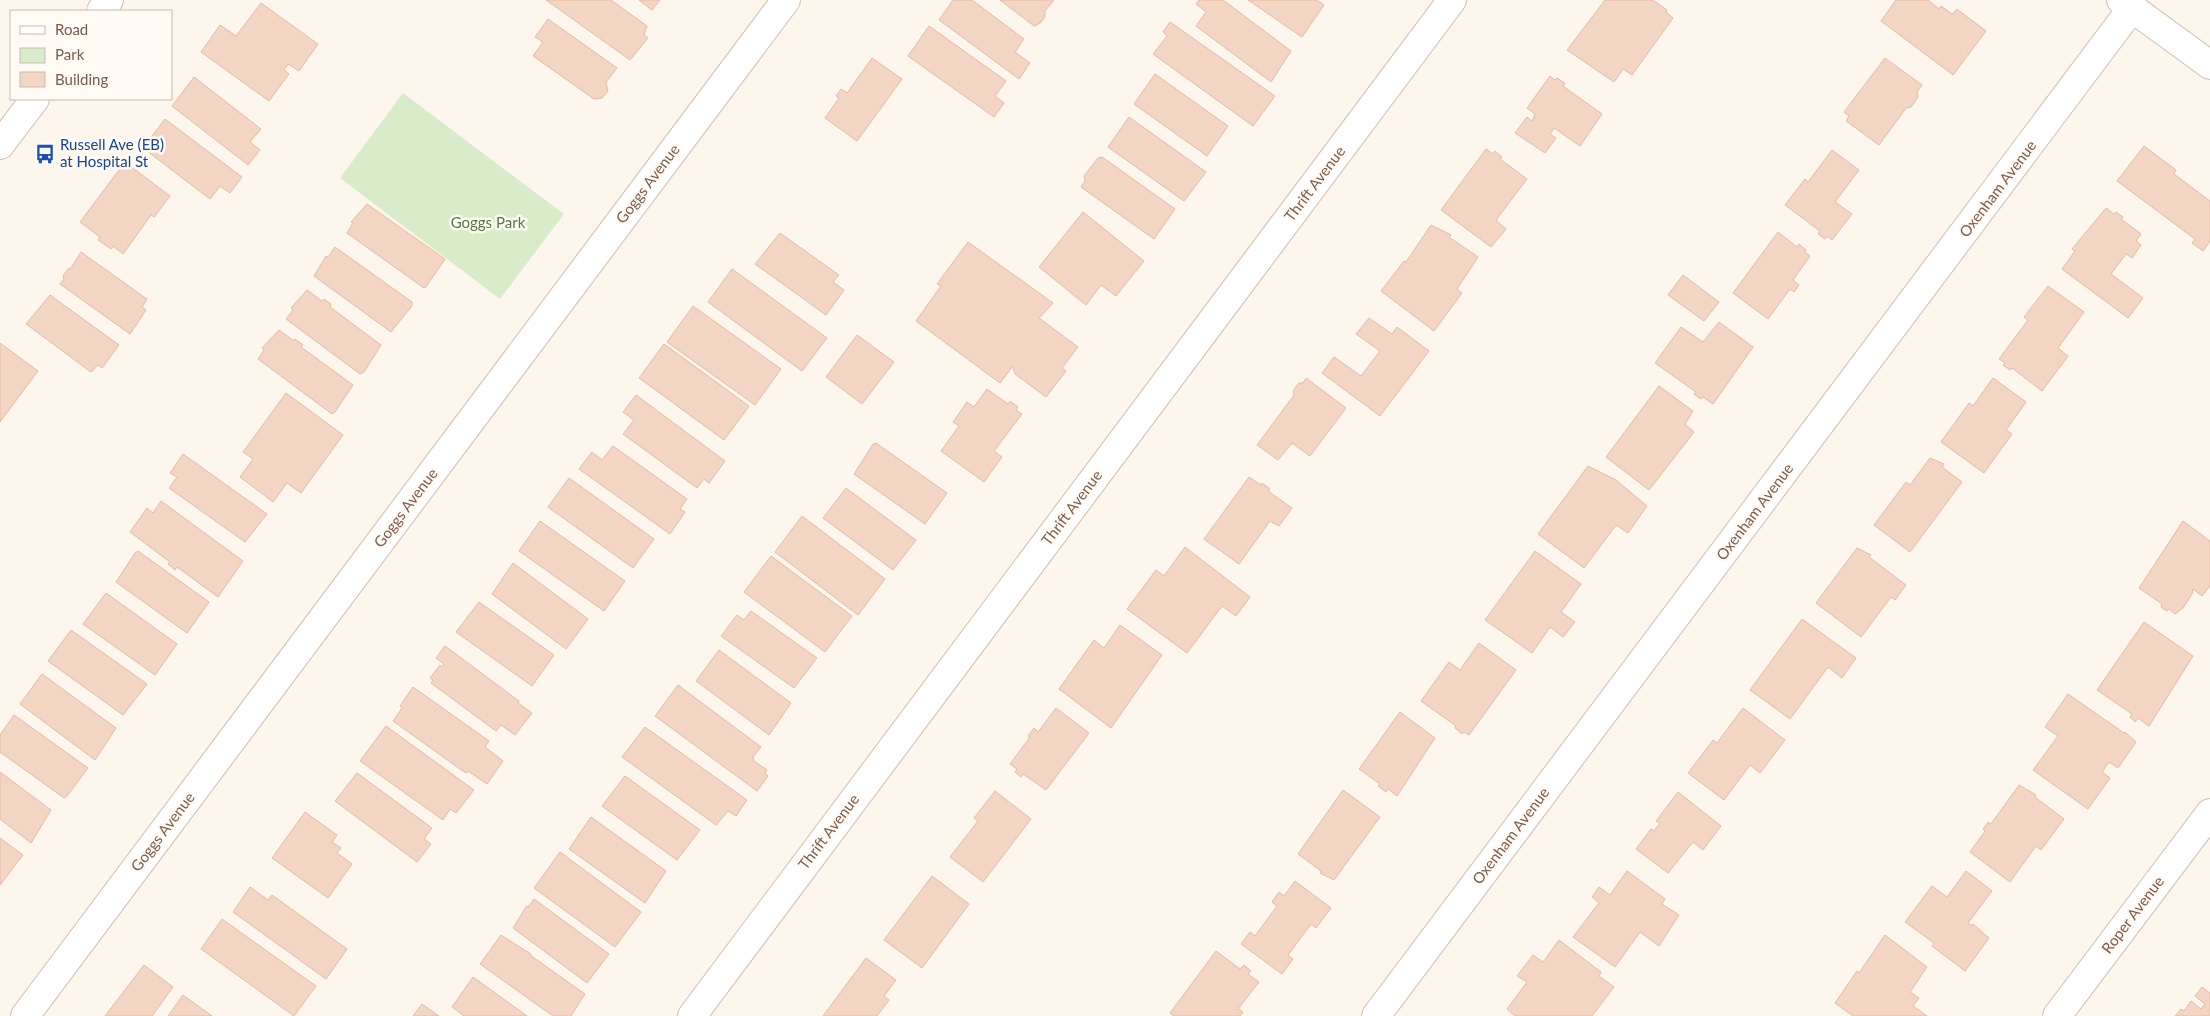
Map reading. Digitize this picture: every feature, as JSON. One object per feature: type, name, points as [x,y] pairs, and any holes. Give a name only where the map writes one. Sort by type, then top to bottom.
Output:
[{"type":"street","name":"Goggs Avenue","points":[[25,1016],[786,0]]},
{"type":"street","name":"Thrift Avenue","points":[[692,1016],[1452,0]]},
{"type":"street","points":[[2127,4],[2210,65]]},
{"type":"street","name":"Oxenham Avenue","points":[[1376,1016],[2127,4]]},
{"type":"street","points":[[0,145],[34,100]]},
{"type":"street","name":"Roper Avenue","points":[[2057,1016],[2210,813]]},
{"type":"green space","name":"Goggs Park","points":[[403,93],[564,214],[500,299],[340,178]]},
{"type":"building","points":[[546,0],[611,0],[647,26],[644,35],[648,38],[630,60]]},
{"type":"building","points":[[639,0],[660,0],[652,10]]},
{"type":"building","points":[[953,0],[972,0],[1024,39],[1015,52],[1030,63],[1019,79],[939,20]]},
{"type":"building","points":[[1000,0],[1054,0],[1045,11],[1045,17],[1034,26]]},
{"type":"building","points":[[1199,0],[1223,0],[1291,51],[1271,82],[1196,26],[1206,12],[1196,4]]},
{"type":"building","points":[[1248,0],[1317,0],[1324,5],[1302,37]]},
{"type":"building","points":[[1605,0],[1653,0],[1667,10],[1666,12],[1673,18],[1632,75],[1623,69],[1614,82],[1567,50]]},
{"type":"building","points":[[1896,0],[1928,0],[1939,9],[1941,6],[1952,14],[1957,9],[1986,31],[1953,75],[1881,21]]},
{"type":"building","points":[[261,3],[318,44],[299,71],[288,64],[284,70],[289,74],[269,101],[201,52],[220,25],[236,36]]},
{"type":"building","points":[[548,19],[617,68],[606,82],[608,91],[602,98],[594,99],[533,56],[543,42],[535,37]]},
{"type":"building","points":[[1170,22],[1275,96],[1253,126],[1153,54],[1167,36],[1163,32]]},
{"type":"building","points":[[929,26],[1006,81],[995,96],[1004,103],[994,117],[908,56]]},
{"type":"building","points":[[872,58],[902,79],[857,141],[825,118],[839,98],[836,96],[841,89],[847,93]]},
{"type":"building","points":[[1885,58],[1922,85],[1917,92],[1918,97],[1911,107],[1906,108],[1879,145],[1846,121],[1849,116],[1844,112]]},
{"type":"building","points":[[1155,74],[1228,126],[1207,156],[1134,104]]},
{"type":"building","points":[[1550,76],[1555,80],[1557,78],[1565,83],[1563,86],[1602,114],[1580,146],[1554,128],[1550,134],[1556,138],[1545,153],[1515,133],[1527,117],[1532,121],[1535,114],[1527,108]]},
{"type":"building","points":[[194,77],[261,129],[250,142],[260,150],[248,165],[172,106]]},
{"type":"building","points":[[1129,117],[1206,172],[1184,201],[1108,147]]},
{"type":"building","points":[[165,119],[242,177],[230,193],[220,186],[210,199],[143,148]]},
{"type":"building","points":[[2144,146],[2176,170],[2174,174],[2210,201],[2210,241],[2203,251],[2192,243],[2195,239],[2117,181]]},
{"type":"building","points":[[1486,149],[1493,154],[1495,151],[1502,157],[1500,159],[1527,179],[1496,220],[1506,229],[1491,247],[1441,210]]},
{"type":"building","points":[[1832,150],[1859,170],[1835,202],[1852,214],[1832,240],[1827,236],[1825,239],[1818,234],[1820,231],[1785,205],[1805,179],[1808,182]]},
{"type":"building","points":[[1102,157],[1175,209],[1154,239],[1081,187],[1085,181],[1084,176],[1098,158]]},
{"type":"building","points":[[125,162],[170,196],[154,217],[151,215],[123,254],[113,246],[111,249],[98,240],[100,237],[80,222]]},
{"type":"building","points":[[367,204],[445,259],[426,287],[424,288],[347,233],[353,223],[351,222]]},
{"type":"building","points":[[2106,208],[2114,214],[2116,212],[2123,217],[2121,219],[2141,234],[2136,241],[2141,245],[2132,258],[2126,254],[2111,274],[2143,298],[2128,318],[2062,269],[2075,251],[2072,249]]},
{"type":"building","points":[[1083,212],[1144,261],[1116,296],[1101,285],[1086,305],[1039,267]]},
{"type":"building","points":[[1431,225],[1451,235],[1449,237],[1478,257],[1457,289],[1462,293],[1434,331],[1381,291],[1404,261],[1406,262]]},
{"type":"building","points":[[1778,232],[1797,247],[1799,244],[1810,256],[1793,280],[1799,285],[1794,292],[1790,289],[1768,319],[1733,293]]},
{"type":"building","points":[[780,233],[839,275],[833,282],[844,290],[826,315],[755,264]]},
{"type":"building","points":[[968,242],[1053,303],[1039,318],[1078,347],[1062,368],[1066,371],[1046,397],[1015,374],[1013,366],[1000,383],[916,321],[941,286],[937,284]]},
{"type":"building","points":[[335,247],[412,302],[412,306],[391,332],[314,276],[326,256],[328,257]]},
{"type":"building","points":[[81,252],[147,299],[142,307],[146,310],[130,334],[60,284],[64,279],[63,276],[71,268]]},
{"type":"building","points":[[732,269],[827,338],[802,371],[708,302]]},
{"type":"building","points":[[1683,275],[1719,302],[1704,321],[1668,295]]},
{"type":"building","points":[[2048,286],[2084,312],[2058,348],[2068,356],[2042,391],[2012,368],[2010,370],[2003,365],[2005,363],[1999,359],[2028,320],[2024,317]]},
{"type":"building","points":[[307,290],[322,301],[324,299],[331,304],[330,307],[381,345],[364,372],[360,374],[286,319],[293,310],[291,308]]},
{"type":"building","points":[[50,295],[119,345],[102,368],[98,365],[91,372],[26,324]]},
{"type":"building","points":[[693,306],[781,369],[755,405],[667,342]]},
{"type":"building","points":[[1369,318],[1392,334],[1397,327],[1429,351],[1380,416],[1322,373],[1334,357],[1361,376],[1380,351],[1356,334]]},
{"type":"building","points":[[1719,322],[1753,347],[1713,404],[1703,397],[1701,399],[1694,394],[1696,392],[1655,363],[1681,327],[1703,342]]},
{"type":"building","points":[[279,330],[294,341],[295,339],[303,345],[301,347],[353,385],[332,414],[258,359],[264,350],[262,348]]},
{"type":"building","points":[[857,335],[894,362],[862,404],[826,377]]},
{"type":"building","points":[[0,343],[38,371],[0,422]]},
{"type":"building","points":[[664,344],[749,406],[724,440],[639,378]]},
{"type":"building","points":[[1306,378],[1346,408],[1310,456],[1292,443],[1278,460],[1257,445],[1294,395],[1293,391]]},
{"type":"building","points":[[1993,378],[2026,402],[2006,430],[2012,434],[1984,473],[1941,442],[1969,403],[1973,406]]},
{"type":"building","points":[[1659,386],[1693,411],[1685,424],[1694,432],[1649,490],[1606,457]]},
{"type":"building","points":[[987,389],[1008,404],[1010,401],[1018,407],[1016,410],[1022,414],[994,451],[1002,457],[984,482],[941,451],[959,426],[953,422],[967,402],[974,407]]},
{"type":"building","points":[[286,393],[343,435],[301,493],[287,483],[273,502],[240,477],[253,459],[243,452]]},
{"type":"building","points":[[636,395],[725,461],[709,483],[704,479],[697,488],[623,434],[634,420],[623,412]]},
{"type":"building","points":[[876,443],[947,493],[925,524],[854,474],[873,444]]},
{"type":"building","points":[[613,446],[687,499],[680,509],[685,512],[670,534],[579,469],[592,452],[602,460]]},
{"type":"building","points":[[183,454],[267,514],[245,542],[169,488],[177,477],[170,473]]},
{"type":"building","points":[[1930,458],[1944,464],[1942,467],[1962,482],[1910,552],[1874,525],[1906,482],[1910,485]]},
{"type":"building","points":[[1588,466],[1616,480],[1647,506],[1628,533],[1616,525],[1584,568],[1538,534]]},
{"type":"building","points":[[1249,477],[1261,485],[1262,483],[1270,489],[1268,491],[1292,508],[1279,526],[1270,521],[1239,564],[1204,539]]},
{"type":"building","points":[[569,478],[654,539],[633,568],[548,507]]},
{"type":"building","points":[[846,488],[916,540],[893,570],[823,518]]},
{"type":"building","points":[[161,501],[243,561],[218,597],[177,567],[175,570],[168,564],[170,562],[130,532],[147,508],[153,513]]},
{"type":"building","points":[[802,516],[885,579],[858,615],[775,552]]},
{"type":"building","points":[[540,521],[625,581],[604,611],[519,551]]},
{"type":"building","points":[[2183,521],[2210,541],[2210,586],[2202,596],[2193,589],[2183,608],[2175,614],[2169,609],[2167,611],[2161,607],[2162,604],[2139,588]]},
{"type":"building","points":[[1185,547],[1250,597],[1236,616],[1222,606],[1187,653],[1127,609],[1156,570],[1164,576]]},
{"type":"building","points":[[1857,548],[1871,555],[1869,557],[1906,585],[1895,600],[1891,597],[1861,637],[1816,603]]},
{"type":"building","points":[[138,551],[209,602],[187,633],[116,582]]},
{"type":"building","points":[[1535,551],[1581,584],[1561,612],[1575,622],[1563,637],[1550,627],[1532,653],[1485,620]]},
{"type":"building","points":[[771,556],[852,616],[825,652],[744,592]]},
{"type":"building","points":[[513,563],[588,619],[566,649],[492,594]]},
{"type":"building","points":[[106,593],[177,644],[155,675],[83,624]]},
{"type":"building","points":[[479,602],[554,655],[532,686],[456,632]]},
{"type":"building","points":[[751,611],[817,658],[794,688],[721,636],[737,615],[744,620]]},
{"type":"building","points":[[1802,619],[1856,658],[1842,678],[1828,667],[1790,719],[1750,690]]},
{"type":"building","points":[[2144,622],[2193,656],[2149,726],[2138,718],[2135,722],[2130,717],[2132,714],[2097,690]]},
{"type":"building","points":[[1120,625],[1162,655],[1111,728],[1059,689],[1094,640],[1104,648]]},
{"type":"building","points":[[71,630],[147,684],[123,715],[48,661]]},
{"type":"building","points":[[1479,643],[1516,670],[1469,735],[1464,732],[1462,734],[1455,728],[1456,726],[1421,701],[1449,662],[1460,670]]},
{"type":"building","points":[[445,646],[519,701],[518,703],[532,713],[515,735],[501,725],[496,731],[431,683],[433,680],[430,678],[440,665],[442,667],[444,664],[436,658]]},
{"type":"building","points":[[719,650],[791,703],[769,735],[696,681]]},
{"type":"building","points":[[42,674],[116,728],[95,760],[20,704]]},
{"type":"building","points":[[678,685],[761,747],[753,757],[754,761],[767,770],[765,773],[768,776],[757,791],[655,716]]},
{"type":"building","points":[[413,687],[489,741],[485,747],[503,761],[487,784],[468,771],[466,773],[460,769],[393,721],[402,708],[400,706]]},
{"type":"building","points":[[2068,694],[2125,732],[2136,742],[2118,768],[2109,762],[2102,772],[2110,778],[2088,809],[2033,770],[2058,736],[2045,727]]},
{"type":"building","points":[[1056,708],[1089,733],[1046,790],[1023,774],[1021,777],[1015,772],[1017,769],[1010,764],[1030,737],[1028,736],[1034,728],[1038,732]]},
{"type":"building","points":[[1743,708],[1785,740],[1760,773],[1750,765],[1724,800],[1688,773],[1713,740],[1717,743]]},
{"type":"building","points":[[1400,712],[1435,738],[1397,796],[1388,789],[1386,792],[1378,786],[1380,784],[1359,769]]},
{"type":"building","points":[[14,715],[88,768],[64,798],[0,752],[0,735]]},
{"type":"building","points":[[386,726],[474,790],[456,813],[450,809],[443,820],[360,761]]},
{"type":"building","points":[[645,727],[747,800],[736,816],[728,811],[716,825],[622,757]]},
{"type":"building","points":[[0,772],[51,810],[31,843],[0,819]]},
{"type":"building","points":[[357,773],[432,828],[424,839],[431,844],[417,862],[335,801]]},
{"type":"building","points":[[625,776],[700,830],[677,860],[602,806]]},
{"type":"building","points":[[2019,785],[2036,795],[2035,797],[2064,819],[2041,850],[2036,846],[2010,882],[1970,852],[1985,831],[1983,829],[1988,822],[1991,824]]},
{"type":"building","points":[[1343,790],[1380,817],[1334,880],[1320,873],[1321,871],[1298,854]]},
{"type":"building","points":[[995,791],[1031,819],[983,882],[950,857],[978,821],[974,818]]},
{"type":"building","points":[[1678,792],[1721,826],[1703,850],[1693,842],[1668,873],[1636,849],[1651,829],[1654,831],[1660,823],[1656,821]]},
{"type":"building","points":[[305,812],[337,835],[332,842],[341,848],[337,853],[352,864],[328,898],[272,858]]},
{"type":"building","points":[[591,817],[666,871],[645,903],[569,849]]},
{"type":"building","points":[[0,838],[23,855],[0,885]]},
{"type":"building","points":[[560,852],[641,912],[615,947],[534,888]]},
{"type":"building","points":[[1627,871],[1665,899],[1662,904],[1679,915],[1659,946],[1640,932],[1615,967],[1573,937],[1599,903],[1592,897],[1599,887],[1610,895]]},
{"type":"building","points":[[1966,871],[1992,891],[1968,923],[1972,926],[1973,924],[1989,938],[1965,971],[1932,946],[1934,943],[1905,922],[1932,886],[1947,897]]},
{"type":"building","points":[[932,876],[969,904],[922,968],[884,940]]},
{"type":"building","points":[[1295,881],[1331,908],[1316,928],[1311,924],[1288,955],[1293,959],[1282,974],[1241,944],[1250,932],[1255,936],[1277,906],[1272,902],[1279,892],[1284,896]]},
{"type":"building","points":[[250,887],[268,900],[272,895],[347,949],[326,979],[233,912]]},
{"type":"building","points":[[534,899],[609,954],[587,983],[513,928],[526,907]]},
{"type":"building","points":[[222,919],[316,986],[294,1016],[201,949]]},
{"type":"building","points":[[501,935],[531,954],[585,994],[571,1016],[553,1016],[480,964]]},
{"type":"building","points":[[1885,935],[1927,967],[1910,992],[1919,998],[1913,1006],[1927,1016],[1853,1016],[1835,1003],[1857,971],[1859,973]]},
{"type":"building","points":[[1559,940],[1601,972],[1599,976],[1614,987],[1592,1016],[1515,1016],[1507,1009],[1527,982],[1517,976],[1533,955],[1543,962]]},
{"type":"building","points":[[1216,951],[1240,969],[1244,965],[1251,971],[1248,974],[1259,982],[1238,1009],[1243,1012],[1240,1016],[1174,1016],[1170,1013]]},
{"type":"building","points":[[866,958],[896,980],[884,996],[889,1000],[877,1016],[823,1016]]},
{"type":"building","points":[[144,965],[173,987],[152,1016],[105,1016]]},
{"type":"building","points":[[473,977],[527,1016],[464,1016],[452,1007]]},
{"type":"building","points":[[2202,987],[2210,993],[2210,1016],[2175,1016],[2181,1009],[2184,1011],[2191,1001],[2201,1009],[2205,1004],[2195,996]]},
{"type":"building","points":[[183,995],[212,1016],[168,1016]]},
{"type":"building","points":[[422,1004],[439,1016],[413,1016]]},
{"type":"place","name":"Russell Ave (EB) at Hospital St","points":[[45,154]]}]
